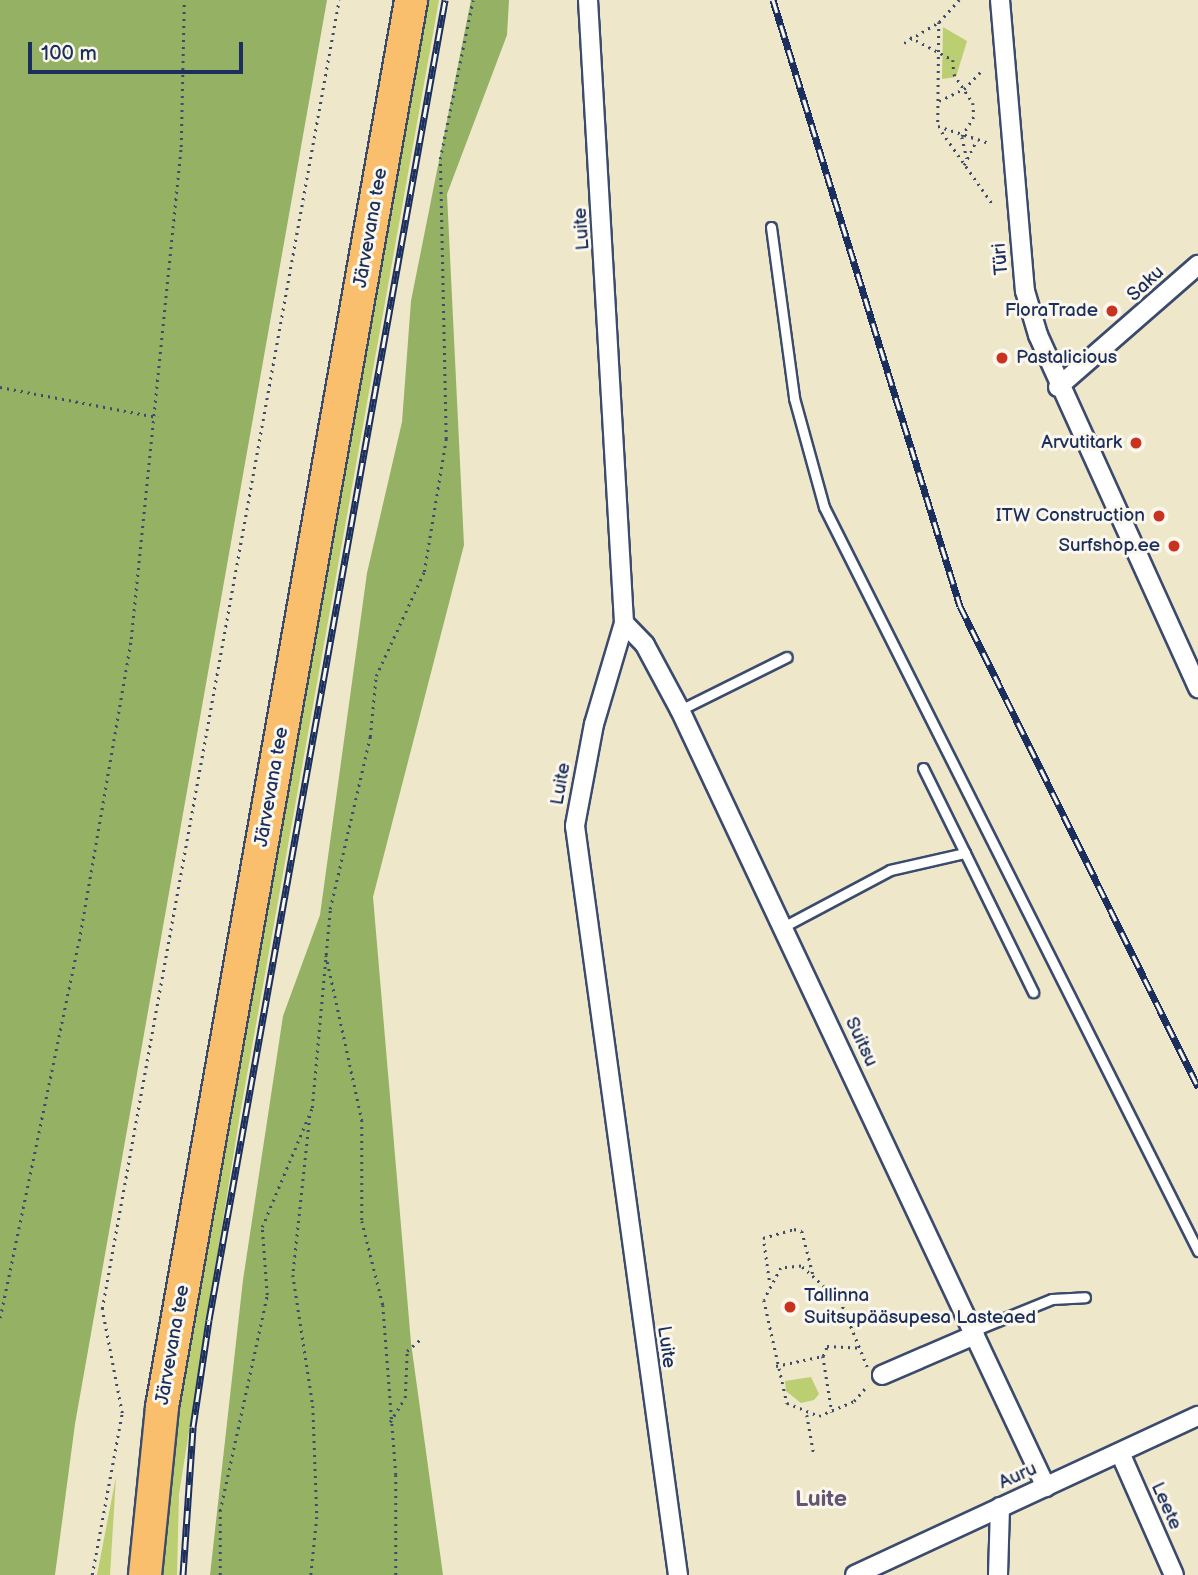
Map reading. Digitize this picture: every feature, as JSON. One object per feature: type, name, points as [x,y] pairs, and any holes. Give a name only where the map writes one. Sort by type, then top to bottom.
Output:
[{"type":"highway","name":"Järvevana tee","points":[[125,1575],[141,1400],[390,0]]},
{"type":"highway","name":"Järvevana tee","points":[[145,1575],[164,1393],[411,0]]},
{"type":"street","name":"Luite","points":[[588,0],[625,622],[597,711],[575,826],[678,1575]]},
{"type":"street","name":"Türi","points":[[1000,0],[1025,290],[1058,387],[1198,688]]},
{"type":"street","name":"Saku","points":[[1058,387],[1198,265]]},
{"type":"street","name":"Suitsu","points":[[625,622],[645,645],[680,710],[1046,1487]]},
{"type":"street","points":[[876,1377],[974,1333]]},
{"type":"street","name":"Auru","points":[[855,1575],[1000,1507],[1121,1455],[1198,1416]]},
{"type":"street","name":"Leete","points":[[1121,1455],[1174,1575]]},
{"type":"street","points":[[998,1575],[1000,1507]]},
{"type":"lane","points":[[771,227],[794,398],[824,507],[1198,1251]]},
{"type":"lane","points":[[680,710],[787,657]]},
{"type":"lane","points":[[923,768],[1033,992]]},
{"type":"lane","points":[[783,927],[890,870],[965,853]]},
{"type":"lane","points":[[974,1333],[1052,1300],[1085,1297]]},
{"type":"path","points":[[0,1318],[99,834],[158,417],[181,147],[184,0]]},
{"type":"path","points":[[92,1575],[122,1413],[102,1310],[338,0]]},
{"type":"path","points":[[311,1575],[317,1517],[313,1406],[293,1275],[312,1108],[325,950],[370,737],[376,676],[424,572],[446,439],[440,159],[474,0]]},
{"type":"path","points":[[904,43],[939,22],[959,0]]},
{"type":"path","points":[[939,22],[939,100],[942,132],[994,206]]},
{"type":"path","points":[[910,37],[939,50],[953,60],[974,117],[962,137],[967,158]]},
{"type":"path","points":[[939,100],[964,89],[983,69]]},
{"type":"path","points":[[942,132],[989,143]]},
{"type":"path","points":[[963,165],[977,140]]},
{"type":"path","points":[[0,387],[158,417]]},
{"type":"path","points":[[325,950],[362,1120],[362,1221],[383,1305],[396,1575]]},
{"type":"path","points":[[220,1575],[220,1511],[267,1295],[262,1227],[312,1108]]},
{"type":"path","points":[[769,1281],[790,1264],[813,1274],[851,1315],[862,1348],[876,1377],[854,1401],[832,1412],[807,1415],[787,1403],[776,1366],[764,1300],[769,1281],[763,1238],[794,1229],[802,1231],[813,1274]]},
{"type":"path","points":[[390,1422],[405,1398],[407,1351],[421,1339]]},
{"type":"path","points":[[832,1412],[823,1356],[827,1346],[862,1348]]},
{"type":"path","points":[[776,1366],[823,1356]]},
{"type":"path","points":[[807,1415],[814,1454]]},
{"type":"green space","points":[[0,0],[327,0],[75,1424],[55,1575],[0,1575]]},
{"type":"green space","points":[[428,0],[439,0],[240,1114],[179,1494],[177,1575],[161,1575],[171,1451],[192,1322]]},
{"type":"green space","points":[[471,0],[509,0],[507,35],[447,194],[464,545],[373,897],[411,1343],[443,1575],[210,1575],[243,1280],[283,1016],[320,915],[367,573],[402,422],[411,301]]},
{"type":"green space","points":[[943,27],[967,41],[956,77],[942,79]]},
{"type":"green space","points":[[811,1377],[819,1394],[814,1400],[801,1403],[786,1391],[785,1381]]},
{"type":"green space","points":[[116,1477],[110,1575],[97,1575],[103,1544]]},
{"type":"railway","points":[[183,1575],[193,1427],[209,1320],[445,0]]},
{"type":"railway","points":[[773,0],[960,606],[1198,1087]]},
{"type":"place","name":"FloraTrade","points":[[1112,311]]},
{"type":"place","name":"Pastalicious","points":[[1002,358]]},
{"type":"place","name":"Arvutitark","points":[[1136,443]]},
{"type":"place","name":"ITW Construction","points":[[1159,516]]},
{"type":"place","name":"Surfshop.ee","points":[[1174,546]]},
{"type":"place","name":"Tallinna Suitsupääsupesa Lasteaed","points":[[790,1307]]},
{"type":"district","name":"Luite","points":[[821,1499]]}]
